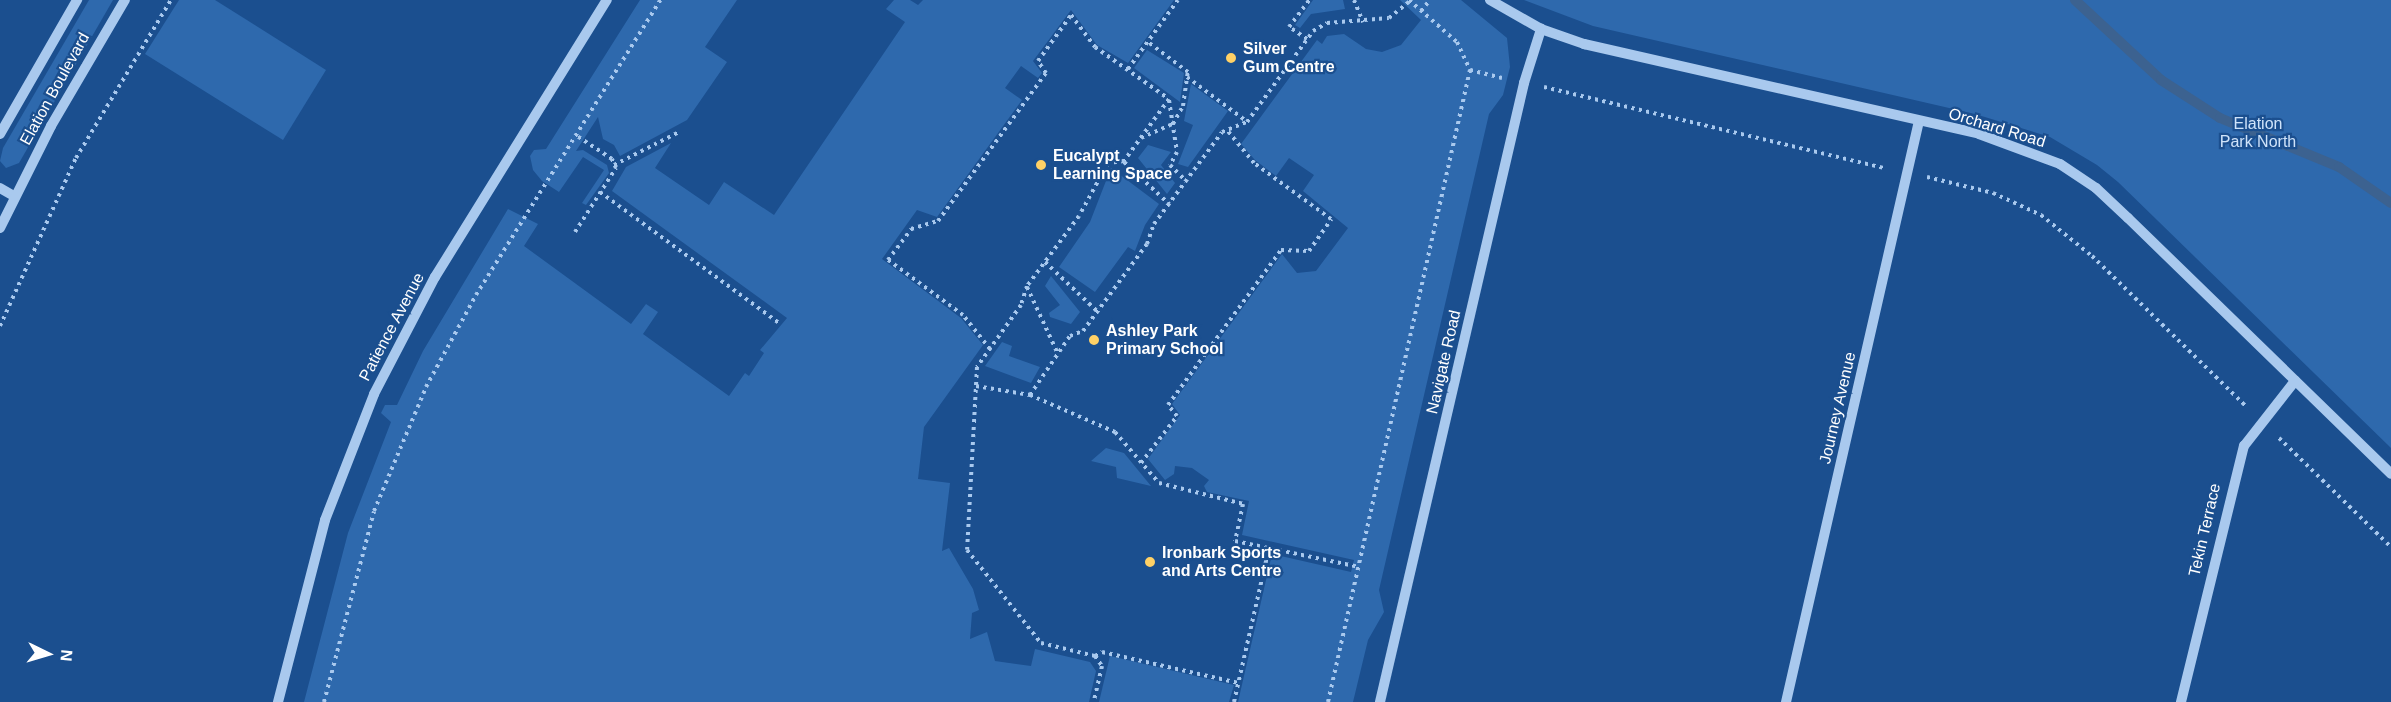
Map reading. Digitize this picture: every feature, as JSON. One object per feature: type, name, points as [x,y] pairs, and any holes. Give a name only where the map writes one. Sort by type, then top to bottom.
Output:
[{"type":"street","name":"Elation Boulevard","points":[[0,134],[77,0]]},
{"type":"street","name":"Elation Boulevard","points":[[0,228],[14,196],[125,0]]},
{"type":"street","name":"Patience Avenue","points":[[278,702],[325,520],[374,394],[435,277],[607,0]]},
{"type":"street","name":"Orchard Road","points":[[1490,0],[1541,29],[1584,44],[1919,121],[2018,147],[2060,164],[2096,188],[2391,474]]},
{"type":"street","name":"Navigate Road","points":[[1380,702],[1524,83],[1541,29]]},
{"type":"street","name":"Journey Avenue","points":[[1786,702],[1919,121]]},
{"type":"street","points":[[0,188],[14,196]]},
{"type":"street","name":"Tekin Terrace","points":[[2181,702],[2233,477],[2244,446],[2261,420],[2295,381]]},
{"type":"path","points":[[0,326],[76,159],[171,0]]},
{"type":"path","points":[[324,702],[372,521],[411,418],[461,320],[660,0]]},
{"type":"path","points":[[1128,69],[1178,0]]},
{"type":"path","points":[[1307,39],[1289,27],[1309,0]]},
{"type":"path","points":[[1354,0],[1363,22]]},
{"type":"path","points":[[1420,11],[1430,0]]},
{"type":"path","points":[[1030,395],[1070,336],[1083,331],[1148,244],[1154,224],[1186,181],[1227,130],[1246,122],[1307,39],[1327,23],[1363,22],[1389,18],[1409,1],[1457,42],[1470,70],[1328,702]]},
{"type":"path","points":[[990,349],[963,315],[888,260],[911,229],[938,221],[1046,73],[1038,61],[1071,15],[1095,47],[1169,99],[1177,152],[1170,165],[1186,181]]},
{"type":"path","points":[[1141,138],[1173,124],[1183,106],[1188,72],[1148,42]]},
{"type":"path","points":[[1470,70],[1993,193],[2041,215],[2092,256],[2391,547]]},
{"type":"path","points":[[1187,77],[1246,122]]},
{"type":"path","points":[[1094,702],[1102,666],[1095,656],[1041,643],[967,550],[977,367],[1022,305],[1027,286],[1078,216],[1108,163],[1124,161],[1169,99]]},
{"type":"path","points":[[1141,463],[1177,416],[1168,405],[1281,250],[1309,251],[1332,219],[1254,163],[1227,130]]},
{"type":"path","points":[[574,232],[600,192],[614,165],[679,132]]},
{"type":"path","points":[[577,136],[612,159],[614,165]]},
{"type":"path","points":[[1124,161],[1169,204]]},
{"type":"path","points":[[600,192],[779,323]]},
{"type":"path","points":[[1045,262],[1097,311]]},
{"type":"path","points":[[1027,286],[1058,354]]},
{"type":"path","points":[[976,386],[1030,395],[1114,432],[1159,483],[1243,504],[1235,541],[1359,567]]},
{"type":"path","points":[[1234,702],[1269,548]]},
{"type":"path","points":[[1095,656],[1102,652],[1238,683]]},
{"type":"green space","points":[[89,0],[113,0],[19,163],[6,168],[0,161],[3,148]]},
{"type":"green space","points":[[179,0],[215,0],[326,70],[283,140],[145,54]]},
{"type":"green space","points":[[640,0],[737,0],[705,47],[727,62],[687,120],[620,156],[614,145],[603,139],[598,117],[576,151],[583,150],[607,165],[609,173],[586,205],[582,203],[604,170],[583,157],[559,192],[542,181],[533,170],[530,156],[534,150],[546,149]]},
{"type":"green space","points":[[894,0],[910,0],[918,5],[923,0],[1174,0],[1128,63],[1097,45],[1071,10],[1033,61],[1042,73],[1038,78],[1021,66],[1005,88],[1022,100],[937,217],[917,210],[882,259],[961,318],[983,345],[924,427],[918,479],[950,483],[942,551],[949,548],[973,589],[979,610],[972,613],[970,639],[987,632],[995,661],[1031,666],[1035,649],[1090,662],[1096,671],[1089,702],[304,702],[348,533],[391,422],[381,413],[385,405],[397,405],[423,351],[508,209],[538,224],[524,246],[631,324],[646,304],[658,312],[643,334],[729,396],[745,373],[749,376],[764,353],[760,350],[787,318],[612,191],[626,167],[671,143],[655,168],[709,205],[724,182],[774,215],[905,22],[886,9]]},
{"type":"green space","points":[[1313,0],[1343,0],[1345,9],[1311,14],[1300,28],[1295,25]]},
{"type":"green space","points":[[1400,0],[1461,0],[1507,38],[1510,67],[1503,95],[1489,114],[1379,590],[1384,612],[1368,640],[1353,702],[1238,702],[1272,554],[1351,572],[1354,560],[1242,535],[1249,501],[1207,492],[1204,486],[1209,480],[1192,468],[1175,466],[1174,474],[1165,480],[1148,459],[1180,415],[1172,404],[1282,254],[1297,273],[1316,271],[1348,228],[1303,191],[1314,175],[1289,158],[1276,176],[1255,160],[1241,144],[1317,40],[1322,44],[1327,36],[1344,34],[1366,49],[1382,52],[1401,45],[1421,20]]},
{"type":"green space","name":"Elation Park North","points":[[1524,0],[2391,0],[2391,448],[2118,182],[2097,165],[2050,137],[1975,114],[1593,26]]},
{"type":"green space","points":[[1147,50],[1184,73],[1180,102],[1134,68]]},
{"type":"green space","points":[[1191,84],[1228,111],[1188,167],[1178,164],[1193,125],[1184,121]]},
{"type":"green space","points":[[1148,145],[1171,152],[1161,165],[1175,183],[1167,194],[1138,158]]},
{"type":"green space","points":[[1111,168],[1159,204],[1145,225],[1135,251],[1128,247],[1095,292],[1059,267],[1090,222]]},
{"type":"green space","points":[[1051,276],[1080,312],[1071,324],[1050,317],[1049,313],[1060,305],[1045,286]]},
{"type":"green space","points":[[1002,342],[1012,346],[1009,356],[1040,367],[1031,383],[985,366]]},
{"type":"green space","points":[[1106,448],[1124,453],[1151,486],[1117,478],[1116,467],[1091,461]]},
{"type":"green space","points":[[1110,656],[1234,685],[1229,702],[1099,702]]},
{"type":"waterway","points":[[2075,0],[2161,80],[2220,118],[2339,167],[2391,203]]},
{"type":"place","name":"Silver Gum Centre","points":[[1231,58]]},
{"type":"place","name":"Eucalypt Learning Space","points":[[1041,165]]},
{"type":"place","name":"Ashley Park Primary School","points":[[1094,340]]},
{"type":"place","name":"Ironbark Sports and Arts Centre","points":[[1150,562]]}]
